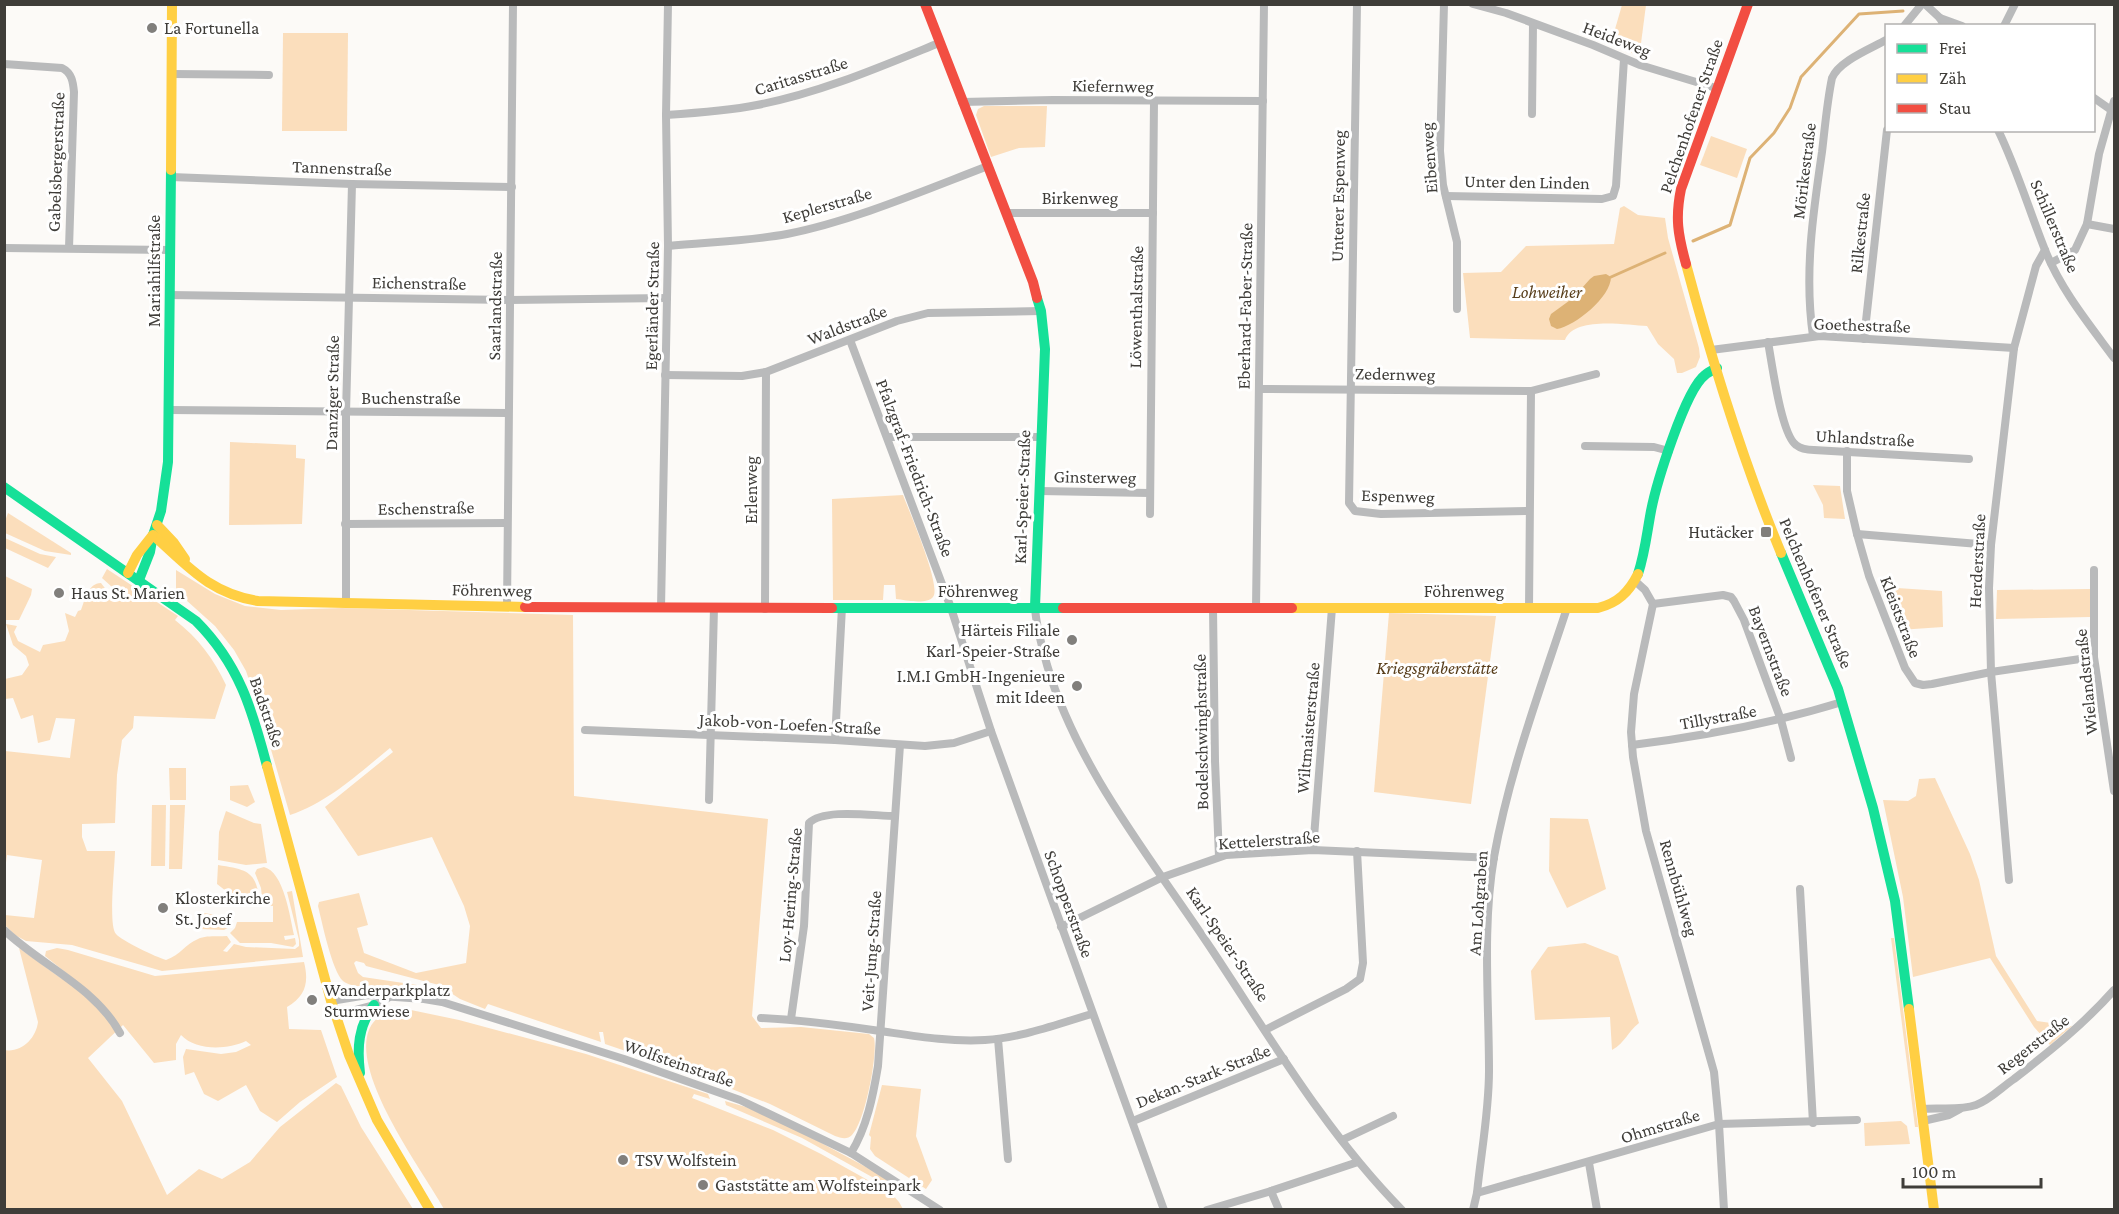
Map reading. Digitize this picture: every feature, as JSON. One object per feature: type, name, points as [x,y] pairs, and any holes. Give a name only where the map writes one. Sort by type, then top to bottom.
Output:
[{"type":"street","name":"Mariahilfstraße","points":[[139,580],[150,552],[166,487],[170,410],[172,4]]},
{"type":"street","name":"Saarlandstraße","points":[[507,607],[513,4]]},
{"type":"street","name":"Egerländer Straße","points":[[661,608],[668,246],[666,115],[668,4]]},
{"type":"street","name":"Karl-Speier-Straße","points":[[924,4],[1033,282],[1041,311],[1045,349],[1035,607],[1036,625],[1053,684],[1087,762],[1124,820],[1284,1059],[1358,1162],[1402,1209]]},
{"type":"street","name":"Eberhard-Faber-Straße","points":[[1256,608],[1264,4]]},
{"type":"street","name":"Unterer Espenweg","points":[[1350,388],[1357,4]]},
{"type":"street","name":"Eibenweg","points":[[1444,4],[1440,152],[1446,196],[1457,242],[1457,309]]},
{"type":"street","name":"Heideweg","points":[[1473,4],[1506,13],[1624,58],[1716,88]]},
{"type":"street","name":"Pelchenhofener Straße","points":[[1748,4],[1681,189],[1676,220],[1681,249],[1711,350],[1763,509],[1842,702],[1874,808],[1894,901],[1934,1209]]},
{"type":"street","points":[[1906,24],[1924,4],[1942,22]]},
{"type":"street","points":[[2005,24],[2015,4]]},
{"type":"street","points":[[1532,114],[1533,24]]},
{"type":"street","name":"Mörikestraße","points":[[1813,336],[1809,297],[1809,254],[1832,78],[1834,72],[1844,63],[1885,41]]},
{"type":"street","name":"Caritasstraße","points":[[666,115],[729,110],[789,98],[939,44]]},
{"type":"street","name":"Unter den Linden","points":[[1446,196],[1602,199],[1613,196],[1616,186],[1624,58]]},
{"type":"street","name":"Gabelsbergerstraße","points":[[4,64],[62,68],[68,71],[71,77],[74,92],[69,248]]},
{"type":"street","points":[[172,74],[269,75]]},
{"type":"street","points":[[2095,99],[2113,111]]},
{"type":"street","name":"Löwenthalstraße","points":[[1150,514],[1154,101]]},
{"type":"street","name":"Kiefernweg","points":[[962,102],[1263,101]]},
{"type":"street","points":[[2051,263],[2075,250],[2087,224],[2099,154],[2115,101]]},
{"type":"street","name":"Rilkestraße","points":[[1864,339],[1887,132]]},
{"type":"street","name":"Schillerstraße","points":[[1999,132],[2051,263],[2082,315],[2115,358]]},
{"type":"street","name":"Keplerstraße","points":[[668,246],[766,237],[801,231],[923,191],[988,166]]},
{"type":"street","name":"Tannenstraße","points":[[171,177],[512,187]]},
{"type":"street","name":"Danziger Straße","points":[[346,603],[346,413],[352,184]]},
{"type":"street","name":"Birkenweg","points":[[1006,213],[1153,213]]},
{"type":"street","points":[[2087,224],[2115,229]]},
{"type":"street","points":[[4,248],[170,250]]},
{"type":"street","name":"Herderstraße","points":[[2009,880],[1991,672],[1989,598],[1991,545],[2014,348],[2036,266],[2045,250]]},
{"type":"street","name":"Eichenstraße","points":[[170,296],[510,300],[667,298]]},
{"type":"street","name":"Waldstraße","points":[[665,375],[742,376],[766,372],[897,321],[928,313],[1041,311]]},
{"type":"street","name":"Goethestraße","points":[[1711,350],[1813,336],[2014,348]]},
{"type":"street","name":"Pfalzgraf-Friedrich-Straße","points":[[850,340],[951,608]]},
{"type":"street","name":"Uhlandstraße","points":[[1768,342],[1784,422],[1790,439],[1795,445],[1806,449],[1969,459]]},
{"type":"street","points":[[1653,604],[1645,590],[1635,581],[1652,508],[1669,451],[1697,384],[1704,375],[1717,368]]},
{"type":"street","name":"Erlenweg","points":[[765,609],[766,372]]},
{"type":"street","name":"Zedernweg","points":[[1259,389],[1531,391],[1596,374]]},
{"type":"street","name":"Espenweg","points":[[1350,388],[1348,496],[1349,503],[1355,511],[1381,514],[1529,511]]},
{"type":"street","points":[[1529,608],[1531,391]]},
{"type":"street","name":"Buchenstraße","points":[[170,410],[508,413]]},
{"type":"street","points":[[888,437],[1041,437]]},
{"type":"street","points":[[1585,446],[1654,447],[1669,451]]},
{"type":"street","name":"Kleiststraße","points":[[1847,451],[1847,491],[1857,534],[1873,585],[1911,679],[1923,685],[1991,672],[2094,657]]},
{"type":"street","name":"Badstraße","points":[[4,487],[202,626],[220,648],[241,682],[254,718],[331,1000],[363,1091]]},
{"type":"street","name":"Ginsterweg","points":[[1040,491],[1149,493]]},
{"type":"street","name":"Eschenstraße","points":[[345,524],[507,523]]},
{"type":"street","name":"Mariahilfstraße","points":[[128,573],[137,555],[155,530]]},
{"type":"street","name":"Föhrenweg","points":[[155,530],[176,545],[188,564],[207,583],[239,598],[277,602],[765,609],[1598,608],[1621,598],[1635,581]]},
{"type":"street","points":[[1857,534],[1991,545]]},
{"type":"street","name":"Wielandstraße","points":[[2094,570],[2094,657],[2115,791]]},
{"type":"street","name":"Bayernstraße","points":[[1653,604],[1711,596],[1731,597],[1744,620],[1781,720],[1791,758]]},
{"type":"street","name":"Rennbühlweg","points":[[1653,604],[1634,694],[1632,745],[1646,831],[1712,1063],[1717,1089],[1724,1209]]},
{"type":"street","points":[[709,800],[714,608]]},
{"type":"street","points":[[835,740],[842,608]]},
{"type":"street","name":"Schopperstraße","points":[[951,608],[991,731],[1164,1209]]},
{"type":"street","name":"Bodelschwinghstraße","points":[[1213,608],[1219,856]]},
{"type":"street","name":"Wiltmaisterstraße","points":[[1313,850],[1332,608]]},
{"type":"street","name":"Am Lohgraben","points":[[1473,1209],[1477,1193],[1489,1074],[1488,924],[1494,858],[1509,794],[1532,714],[1567,608]]},
{"type":"street","name":"Tillystraße","points":[[1632,745],[1714,734],[1781,720],[1842,702]]},
{"type":"street","name":"Jakob-von-Loefen-Straße","points":[[585,730],[835,740],[900,745],[940,745],[963,741],[991,731]]},
{"type":"street","name":"Veit-Jung-Straße","points":[[851,1153],[860,1138],[868,1115],[875,1084],[881,1031],[900,745]]},
{"type":"street","name":"Loy-Hering-Straße","points":[[791,1020],[804,926],[809,824],[815,818],[828,815],[895,816]]},
{"type":"street","name":"Kettelerstraße","points":[[1061,927],[1163,877],[1219,856],[1313,850],[1494,858]]},
{"type":"street","points":[[1265,1030],[1346,989],[1360,979],[1363,963],[1357,851]]},
{"type":"street","points":[[1800,889],[1814,1123]]},
{"type":"street","points":[[4,930],[36,958],[70,980],[94,1000],[112,1018],[120,1033]]},
{"type":"street","name":"Regerstraße","points":[[1923,1121],[1949,1115],[1984,1102],[2077,1030],[2115,990]]},
{"type":"street","name":"Wolfsteinstraße","points":[[331,1000],[361,995],[442,1002],[624,1059],[740,1100],[851,1153],[940,1209]]},
{"type":"street","name":"Wolfsteinstraße","points":[[336,1015],[374,1005],[388,998]]},
{"type":"street","points":[[374,1005],[362,1021],[359,1037],[359,1066],[363,1091],[393,1150],[430,1209]]},
{"type":"street","points":[[761,1018],[881,1031],[936,1040],[998,1039],[1092,1014]]},
{"type":"street","points":[[998,1039],[1008,1159]]},
{"type":"street","name":"Dekan-Stark-Straße","points":[[1133,1121],[1284,1059]]},
{"type":"street","name":"Regerstraße","points":[[1921,1109],[1945,1107],[1960,1109]]},
{"type":"street","points":[[1342,1140],[1393,1116]]},
{"type":"street","name":"Ohmstraße","points":[[1477,1193],[1589,1163],[1719,1124],[1857,1120]]},
{"type":"street","points":[[1207,1209],[1271,1191],[1358,1162]]},
{"type":"street","points":[[1589,1163],[1598,1209]]},
{"type":"street","points":[[1271,1191],[1279,1209]]},
{"type":"green space","points":[[1622,5],[1646,5],[1640,51],[1636,55],[1611,43]]},
{"type":"green space","points":[[283,33],[348,33],[347,131],[282,131]]},
{"type":"green space","points":[[984,106],[1047,106],[1045,147],[1019,148],[991,157],[976,115],[978,109]]},
{"type":"green space","points":[[1711,136],[1747,149],[1737,178],[1700,165]]},
{"type":"green space","name":"Lohweiher","points":[[1624,206],[1638,215],[1665,218],[1668,238],[1699,348],[1700,357],[1696,367],[1677,373],[1674,359],[1658,344],[1647,326],[1589,325],[1570,332],[1565,340],[1470,338],[1463,273],[1501,272],[1526,246],[1614,244],[1620,208]]},
{"type":"green space","points":[[230,442],[296,445],[296,458],[305,459],[302,524],[229,525]]},
{"type":"green space","points":[[1813,485],[1840,486],[1845,519],[1824,518],[1823,505]]},
{"type":"green space","points":[[903,495],[929,565],[935,590],[933,597],[926,601],[896,599],[895,585],[884,585],[883,600],[833,600],[832,499]]},
{"type":"green space","points":[[8,513],[71,555],[45,551],[5,533]]},
{"type":"green space","points":[[5,538],[40,554],[56,557],[48,568],[5,548]]},
{"type":"green space","points":[[107,569],[178,616],[175,620],[205,649],[226,685],[215,719],[134,716],[133,728],[122,740],[117,775],[115,823],[82,824],[82,837],[87,851],[115,851],[112,920],[116,934],[132,945],[166,960],[194,941],[208,937],[227,936],[231,942],[223,951],[227,952],[234,944],[246,947],[295,949],[299,946],[299,940],[287,892],[292,891],[303,957],[162,971],[72,945],[26,941],[15,935],[5,925],[5,915],[34,918],[42,860],[7,855],[5,870],[5,751],[70,758],[75,719],[56,718],[50,740],[38,743],[33,715],[21,719],[13,698],[5,699],[5,679],[22,675],[29,665],[26,656],[13,645],[6,624],[17,626],[14,632],[18,641],[40,652],[43,645],[65,641],[69,631],[65,613],[75,617],[93,586],[101,583],[114,600],[116,597],[112,587],[102,578]]},
{"type":"green space","points":[[176,570],[215,594],[245,606],[281,610],[342,608],[573,615],[574,796],[768,819],[752,1016],[761,1028],[801,1027],[869,1034],[874,1038],[874,1058],[866,1103],[852,1135],[846,1138],[835,1136],[770,1104],[699,1076],[605,1044],[603,1032],[599,1032],[601,1042],[488,1004],[485,1009],[460,999],[439,985],[366,966],[356,961],[354,963],[358,973],[363,977],[417,985],[438,994],[406,988],[355,986],[343,981],[331,957],[318,906],[319,902],[359,893],[368,925],[357,928],[364,953],[416,973],[466,963],[470,926],[464,906],[432,837],[358,856],[325,807],[393,752],[390,748],[331,795],[290,815],[246,671],[234,650],[215,626],[176,591]]},
{"type":"green space","points":[[5,576],[32,589],[19,620],[5,620]]},
{"type":"green space","points":[[1882,587],[1942,591],[1943,627],[1899,630]]},
{"type":"green space","points":[[2091,589],[2090,617],[1996,619],[1997,590]]},
{"type":"green space","name":"Kriegsgräberstätte","points":[[1389,613],[1496,616],[1471,804],[1374,792]]},
{"type":"green space","points":[[169,768],[186,768],[186,800],[170,800]]},
{"type":"green space","points":[[1935,778],[1970,854],[1979,880],[1996,956],[2037,1021],[2072,1026],[2050,1045],[2034,1027],[1990,958],[1913,977],[1903,897],[1883,800],[1908,801],[1916,796],[1919,779]]},
{"type":"green space","points":[[248,785],[255,802],[247,807],[230,800],[230,786]]},
{"type":"green space","points":[[152,805],[166,805],[165,866],[151,866]]},
{"type":"green space","points":[[170,805],[185,805],[182,869],[169,869]]},
{"type":"green space","points":[[226,811],[261,824],[267,863],[246,865],[218,860],[219,832]]},
{"type":"green space","points":[[1550,818],[1588,819],[1606,889],[1567,908],[1549,871]]},
{"type":"green space","points":[[218,865],[245,871],[250,875],[257,886],[260,906],[238,906],[217,884]]},
{"type":"green space","points":[[264,867],[277,877],[285,896],[294,935],[284,936],[285,940],[295,938],[296,944],[293,947],[271,943],[240,943],[230,933],[237,922],[273,922],[273,906],[263,906],[261,888],[255,873],[257,869]]},
{"type":"green space","points":[[204,913],[222,916],[223,922],[232,922],[231,926],[224,930],[201,929],[199,926]]},
{"type":"green space","points":[[1891,938],[1894,938],[1918,1127],[1915,1127]]},
{"type":"green space","points":[[1585,943],[1618,956],[1639,1023],[1612,1050],[1610,1017],[1535,1020],[1531,971],[1548,947]]},
{"type":"green space","points":[[19,948],[62,979],[70,976],[45,956],[46,951],[57,948],[68,950],[155,976],[304,962],[306,982],[304,988],[298,998],[287,1007],[289,1029],[321,1030],[337,1077],[300,1102],[277,1122],[260,1111],[246,1085],[218,1101],[204,1094],[194,1072],[185,1075],[183,1057],[186,1049],[221,1054],[236,1052],[251,1045],[246,1041],[230,1046],[212,1047],[195,1044],[181,1035],[176,1044],[176,1060],[154,1063],[123,1025],[88,1058],[122,1101],[167,1195],[199,1169],[222,1179],[250,1162],[280,1127],[336,1083],[341,1086],[361,1127],[413,1209],[5,1209],[4,1050],[17,1049],[27,1043],[34,1034],[38,1022]]},
{"type":"green space","points":[[411,1010],[459,1020],[586,1054],[708,1094],[710,1099],[694,1094],[692,1098],[773,1130],[821,1154],[891,1193],[903,1209],[444,1209],[387,1112],[374,1083],[367,1056],[368,1033],[380,1016],[391,1012]]},
{"type":"green space","points":[[882,1085],[921,1089],[916,1136],[932,1180],[926,1189],[875,1156],[870,1149],[871,1137],[869,1135]]},
{"type":"green space","points":[[725,1101],[746,1107],[795,1129],[883,1176],[888,1182],[881,1182],[802,1138],[726,1105]]},
{"type":"green space","points":[[1901,1121],[1907,1126],[1910,1144],[1865,1146],[1864,1123]]},
{"type":"shaded area","name":"Lohweiher","points":[[1606,274],[1611,277],[1609,285],[1591,309],[1564,327],[1557,329],[1551,326],[1549,319],[1551,314],[1573,298],[1594,276]]},
{"type":"waterway","points":[[1693,241],[1730,225],[1750,158],[1774,133],[1790,108],[1801,77],[1859,14],[1903,11]]},
{"type":"waterway","points":[[1611,277],[1665,253]]},
{"type":"traffic: fast","points":[[139,580],[150,552],[161,511],[168,462],[171,170]]},
{"type":"traffic: fast","points":[[1035,607],[1045,349],[1041,311],[1037,298]]},
{"type":"traffic: fast","points":[[1638,574],[1654,498],[1680,418],[1697,384],[1706,374],[1717,368]]},
{"type":"traffic: fast","points":[[4,487],[196,621],[223,654],[242,688],[256,725],[267,766]]},
{"type":"traffic: fast","points":[[1781,553],[1838,689],[1873,808],[1895,901],[1909,1009]]},
{"type":"traffic: fast","points":[[832,608],[1063,608]]},
{"type":"traffic: fast","points":[[360,1073],[360,1038],[365,1021],[374,1005]]},
{"type":"traffic: slow","points":[[171,170],[172,4]]},
{"type":"traffic: slow","points":[[1686,264],[1729,410],[1753,482],[1781,553]]},
{"type":"traffic: slow","points":[[157,525],[185,559]]},
{"type":"traffic: slow","points":[[153,535],[212,585],[226,592],[258,601],[525,607]]},
{"type":"traffic: slow","points":[[128,573],[137,555],[152,536]]},
{"type":"traffic: slow","points":[[1292,608],[1598,608],[1622,596],[1638,574]]},
{"type":"traffic: slow","points":[[267,766],[331,1001],[349,1055],[377,1120],[430,1210]]},
{"type":"traffic: slow","points":[[1909,1009],[1934,1210]]},
{"type":"traffic: jam","points":[[925,4],[1033,282],[1037,298]]},
{"type":"traffic: jam","points":[[1686,264],[1678,226],[1681,189],[1748,4]]},
{"type":"traffic: jam","points":[[525,607],[832,608]]},
{"type":"traffic: jam","points":[[1063,608],[1292,608]]},
{"type":"place","name":"La Fortunella","points":[[152,28]]},
{"type":"place","name":"Hutäcker","points":[[1766,532]]},
{"type":"place","name":"Haus St. Marien","points":[[59,593]]},
{"type":"place","name":"Härteis Filiale Karl-Speier-Straße","points":[[1072,640]]},
{"type":"place","name":"I.M.I GmbH-Ingenieure mit Ideen","points":[[1077,686]]},
{"type":"place","name":"Klosterkirche St. Josef","points":[[163,908]]},
{"type":"place","name":"Wanderparkplatz Sturmwiese","points":[[312,1000]]},
{"type":"place","name":"TSV Wolfstein","points":[[623,1160]]},
{"type":"place","name":"Gaststätte am Wolfsteinpark","points":[[703,1185]]}]
